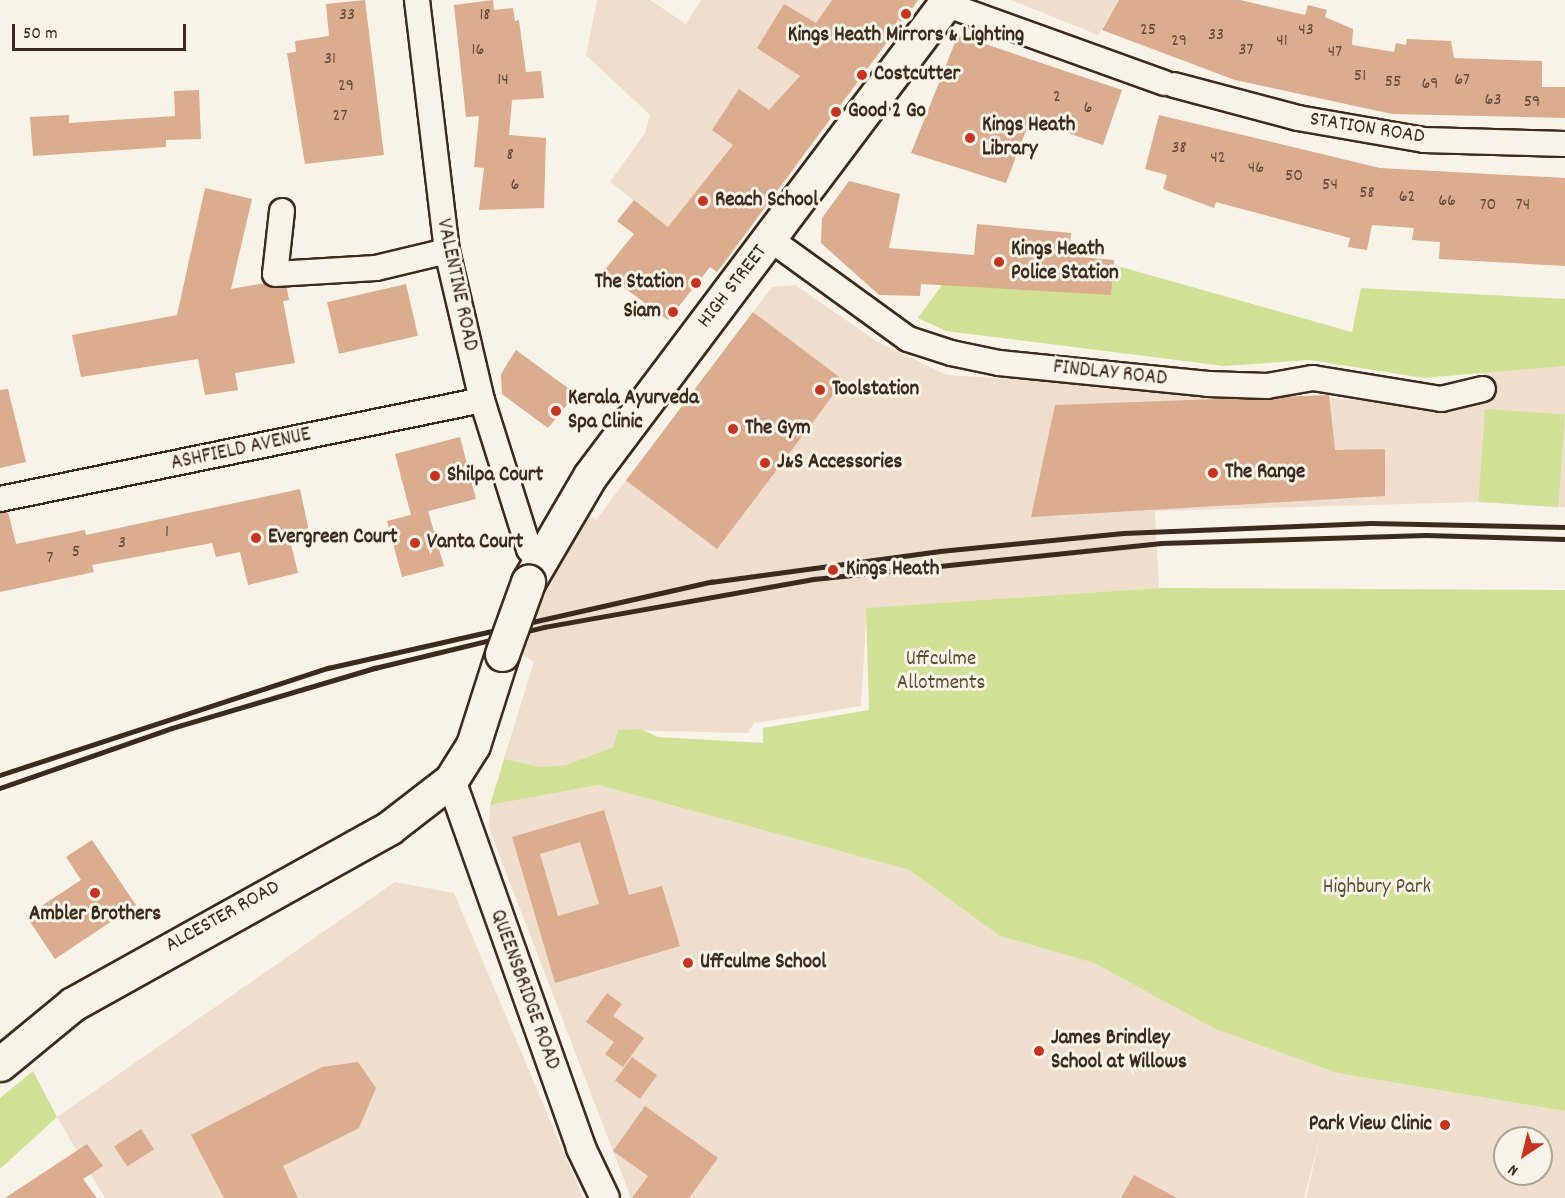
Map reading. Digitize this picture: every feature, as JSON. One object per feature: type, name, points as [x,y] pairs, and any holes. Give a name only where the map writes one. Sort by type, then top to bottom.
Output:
[{"type":"highway","name":"HIGH STREET","points":[[451,780],[473,745],[502,654],[533,571],[590,476],[947,2]]},
{"type":"highway","name":"ALCESTER ROAD","points":[[0,1064],[73,1004],[389,828],[451,780]]},
{"type":"street","name":"VALENTINE ROAD","points":[[417,0],[447,251],[482,400],[529,549],[533,571]]},
{"type":"street","name":"STATION ROAD","points":[[947,2],[1169,84],[1298,118],[1424,140],[1565,144]]},
{"type":"street","points":[[282,211],[275,274],[376,268],[447,251]]},
{"type":"street","name":"FINDLAY ROAD","points":[[770,239],[908,339],[951,353],[999,363],[1208,384],[1267,386],[1313,378],[1441,399],[1483,389]]},
{"type":"street","name":"ASHFIELD AVENUE","points":[[0,499],[482,400]]},
{"type":"street","name":"QUEENSBRIDGE ROAD","points":[[451,780],[581,1148],[605,1198]]},
{"type":"shaded area","points":[[597,0],[650,0],[686,24],[701,0],[919,0],[721,268],[610,182],[645,133],[650,115],[586,55]]},
{"type":"shaded area","points":[[1011,0],[1119,0],[1098,35]]},
{"type":"shaded area","points":[[795,285],[878,342],[947,375],[1470,407],[1484,399],[1483,370],[1565,366],[1565,507],[1477,502],[1155,511],[1159,588],[867,608],[861,706],[754,723],[748,733],[618,730],[613,747],[566,765],[540,767],[505,759],[534,662],[506,644],[572,502],[596,520],[772,287]]},
{"type":"shaded area","points":[[598,785],[909,870],[1000,936],[1094,963],[1215,1029],[1337,1073],[1565,1111],[1565,1198],[1306,1198],[1322,1129],[1304,1198],[631,1198],[489,828],[490,805]]},
{"type":"shaded area","points":[[395,882],[454,893],[583,1198],[105,1198],[57,1117]]},
{"type":"green space","points":[[1114,265],[1352,332],[1361,288],[1565,299],[1565,366],[1424,378],[1310,360],[1224,366],[946,331],[918,318],[942,285]]},
{"type":"green space","points":[[1485,409],[1565,415],[1558,507],[1479,502]]},
{"type":"green space","name":"Highbury Park","points":[[1159,588],[1565,590],[1565,1111],[1337,1073],[1215,1029],[1094,963],[1000,936],[909,870],[598,785],[490,805],[534,662],[505,759],[540,767],[566,765],[613,747],[618,730],[640,729],[658,737],[763,743],[763,728],[869,710],[866,608]]},
{"type":"green space","points":[[33,1071],[57,1117],[0,1169],[0,1098]]},
{"type":"building","points":[[365,0],[384,155],[305,164],[287,53],[296,52],[295,41],[329,36],[326,4]]},
{"type":"building","points":[[493,0],[494,10],[513,8],[515,21],[519,20],[526,72],[541,71],[544,98],[512,100],[509,135],[546,138],[544,208],[479,210],[484,168],[474,167],[479,116],[466,117],[454,5]]},
{"type":"building","points":[[832,0],[918,0],[717,272],[710,267],[668,320],[603,272],[634,234],[617,221],[634,200],[668,227],[733,145],[712,130],[739,89],[769,110],[800,76],[757,48],[784,4],[816,23]]},
{"type":"building","points":[[1119,0],[1240,0],[1305,15],[1308,5],[1327,10],[1325,17],[1353,29],[1352,45],[1394,52],[1396,43],[1406,45],[1407,39],[1451,41],[1454,58],[1542,61],[1542,87],[1565,87],[1565,118],[1392,114],[1235,80],[1102,30]]},
{"type":"building","points":[[958,35],[1122,90],[1103,145],[1030,120],[1006,183],[911,153]]},
{"type":"building","points":[[199,90],[201,139],[166,140],[166,147],[33,156],[30,117],[69,115],[69,123],[175,116],[174,91]]},
{"type":"building","points":[[1159,115],[1380,168],[1565,178],[1565,266],[1439,259],[1440,242],[1412,240],[1414,228],[1372,225],[1367,250],[1348,247],[1350,238],[1216,202],[1214,208],[1163,189],[1167,175],[1145,169]]},
{"type":"building","name":"Kings Heath Police Station","points":[[849,181],[900,194],[889,248],[974,255],[977,224],[1071,233],[1069,256],[1114,260],[1111,295],[921,284],[920,296],[879,295],[821,243],[822,218]]},
{"type":"building","points":[[205,188],[252,199],[231,289],[265,283],[287,288],[289,300],[283,301],[295,363],[235,373],[238,390],[205,395],[198,359],[81,377],[72,335],[177,315]]},
{"type":"building","points":[[406,284],[418,336],[339,354],[327,302]]},
{"type":"building","name":"The Gym","points":[[753,312],[844,381],[717,549],[626,481]]},
{"type":"building","points":[[516,350],[576,394],[548,428],[502,394],[501,374]]},
{"type":"building","points":[[8,389],[26,462],[0,468],[0,390]]},
{"type":"building","name":"The Range","points":[[1329,395],[1335,450],[1385,449],[1385,496],[1031,517],[1055,405]]},
{"type":"building","name":"Shilpa Court","points":[[460,437],[476,499],[428,511],[444,566],[402,577],[387,521],[411,515],[395,454]]},
{"type":"building","points":[[300,489],[310,536],[290,540],[298,573],[248,585],[240,552],[216,557],[212,543],[92,565],[94,572],[0,592],[0,513],[8,512],[16,544],[85,530],[86,535]]},
{"type":"building","points":[[604,810],[629,895],[662,886],[680,946],[555,983],[512,837]],"holes":[[[580,842],[599,904],[558,916],[540,854]]]},
{"type":"building","name":"Ambler Brothers","points":[[92,840],[136,905],[55,959],[26,916],[81,880],[66,857]]},
{"type":"building","points":[[607,993],[622,1004],[613,1016],[644,1038],[623,1067],[605,1054],[614,1042],[586,1022]]},
{"type":"building","points":[[632,1057],[657,1075],[640,1099],[615,1080]]},
{"type":"building","points":[[358,1062],[376,1088],[359,1128],[283,1166],[298,1198],[224,1198],[191,1135],[322,1067]]},
{"type":"building","points":[[645,1106],[718,1158],[689,1198],[632,1198],[648,1176],[613,1151]]},
{"type":"building","points":[[141,1129],[154,1149],[127,1167],[114,1146]]},
{"type":"building","points":[[87,1144],[103,1166],[83,1179],[97,1198],[5,1198]]},
{"type":"building","points":[[1134,1175],[1177,1198],[1121,1198]]},
{"type":"railway","points":[[0,775],[328,668],[711,582],[940,551],[1123,533],[1371,523],[1565,527]]},
{"type":"railway","points":[[0,788],[172,728],[375,668],[544,627],[814,579],[1161,543],[1426,535],[1565,539]]},
{"type":"place","name":"Kings Heath Mirrors & Lighting","points":[[906,14]]},
{"type":"place","name":"Costcutter","points":[[862,75]]},
{"type":"place","name":"Good 2 Go","points":[[836,112]]},
{"type":"place","name":"Kings Heath Library","points":[[970,138]]},
{"type":"place","name":"Reach School","points":[[703,201]]},
{"type":"place","name":"Kings Heath Police Station","points":[[999,262]]},
{"type":"place","name":"The Station","points":[[696,283]]},
{"type":"place","name":"Siam","points":[[673,312]]},
{"type":"place","name":"Toolstation","points":[[820,390]]},
{"type":"place","name":"Kerala Ayurveda Spa Clinic","points":[[556,411]]},
{"type":"place","name":"The Gym","points":[[733,429]]},
{"type":"place","name":"J&S Accessories","points":[[765,463]]},
{"type":"place","name":"The Range","points":[[1213,473]]},
{"type":"place","name":"Shilpa Court","points":[[435,476]]},
{"type":"place","name":"Evergreen Court","points":[[256,538]]},
{"type":"place","name":"Vanta Court","points":[[415,543]]},
{"type":"place","name":"Kings Heath","points":[[833,570]]},
{"type":"place","name":"Ambler Brothers","points":[[95,893]]},
{"type":"place","name":"Uffculme School","points":[[688,963]]},
{"type":"place","name":"James Brindley School at Willows","points":[[1039,1051]]},
{"type":"place","name":"Park View Clinic","points":[[1445,1125]]},
{"type":"park label","name":"Uffculme Allotments","points":[[941,672]]}]
